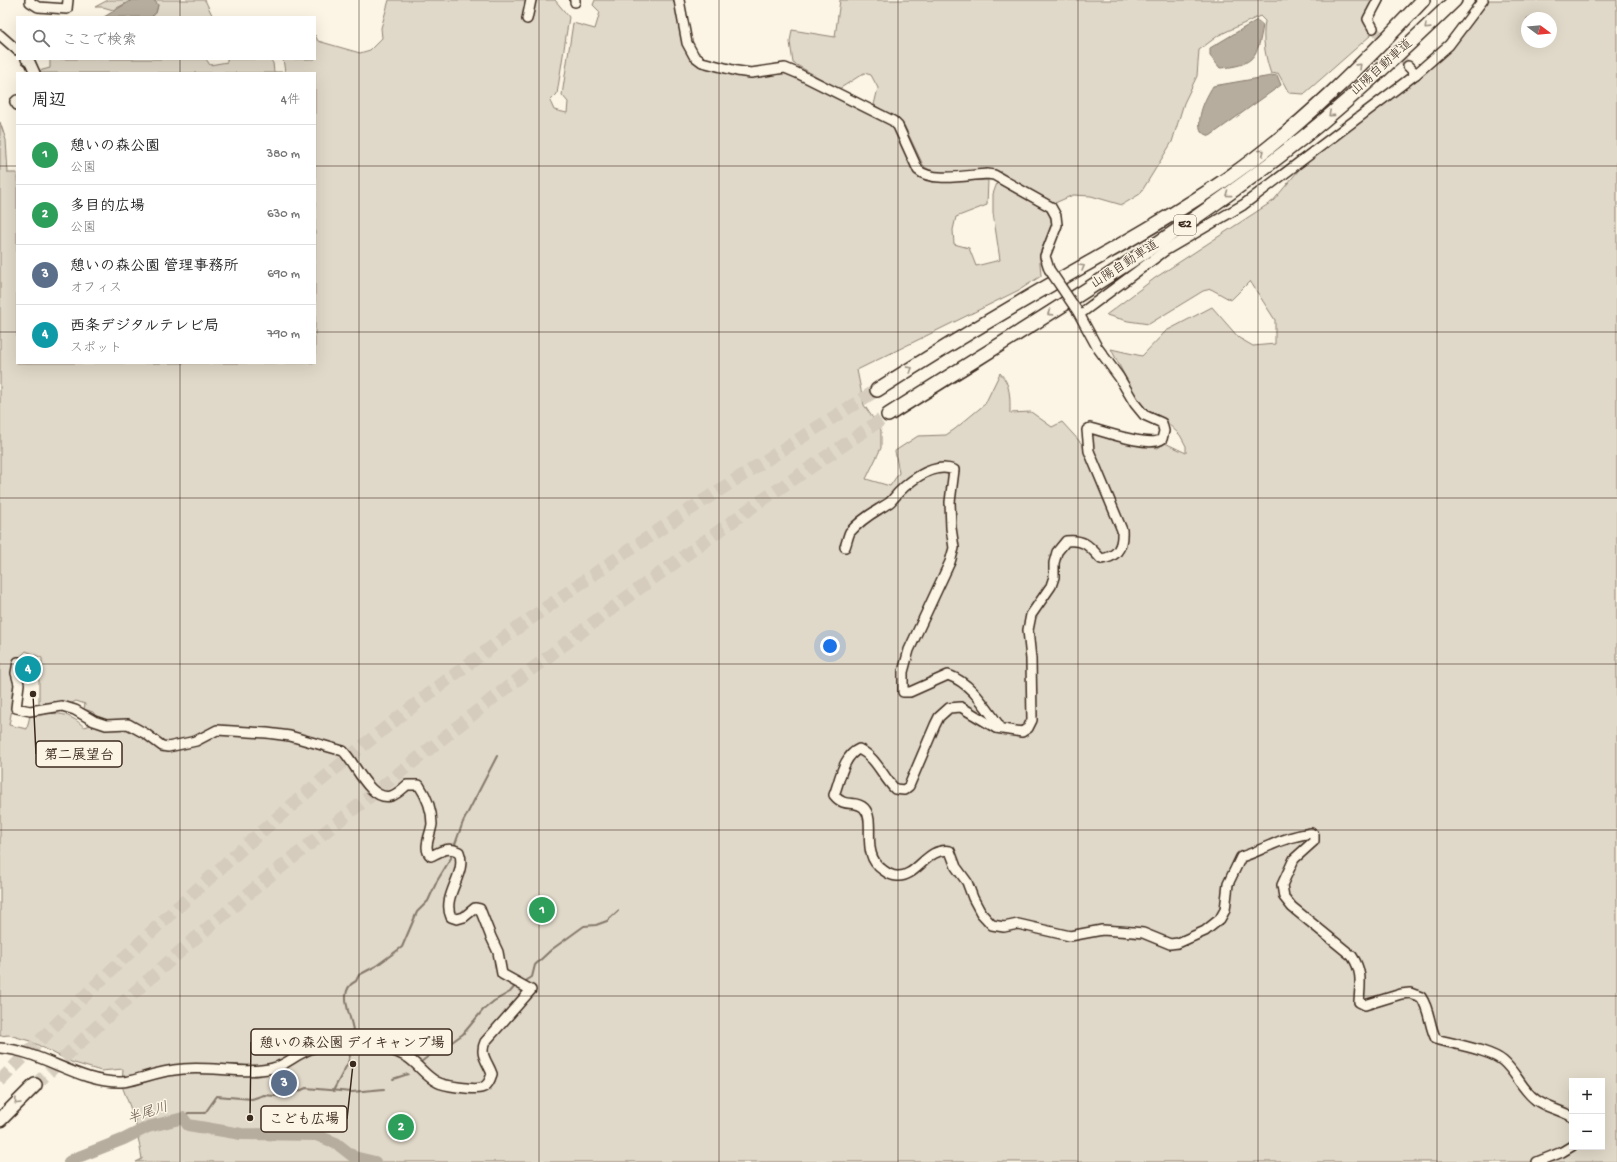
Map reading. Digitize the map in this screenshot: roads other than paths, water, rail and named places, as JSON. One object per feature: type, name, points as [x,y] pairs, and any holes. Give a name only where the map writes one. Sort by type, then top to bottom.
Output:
[{"type":"highway","name":"山陽自動車道","points":[[877,390],[972,330],[1139,235],[1229,177],[1265,150],[1322,102],[1424,0]]},
{"type":"highway","name":"山陽自動車道","points":[[888,415],[1147,250],[1241,186],[1324,120],[1408,46],[1455,0]]},
{"type":"highway","points":[[0,1120],[35,1085]]},
{"type":"street","points":[[30,0],[30,2],[38,7],[67,9],[68,0]]},
{"type":"street","points":[[527,19],[531,0]]},
{"type":"street","points":[[678,0],[687,43],[694,56],[702,62],[751,73],[785,68],[894,121],[898,126],[918,170],[922,174],[934,178],[987,174],[994,175],[1050,207],[1056,216],[1057,225],[1045,256],[1050,269],[1079,313],[1097,347],[1119,377],[1135,404],[1144,415],[1162,423],[1164,431],[1162,439],[1159,442],[1144,441],[1090,428],[1086,430],[1089,451],[1122,530],[1122,541],[1118,552],[1109,558],[1101,559],[1089,546],[1078,540],[1066,541],[1057,552],[1054,563],[1054,577],[1051,586],[1031,615],[1028,630],[1031,659],[1032,720],[1028,728],[1022,732],[996,728],[961,707],[949,708],[939,717],[909,786],[904,790],[894,789],[887,782],[877,763],[866,752],[859,750],[852,752],[834,795],[839,801],[846,804],[858,804],[864,808],[868,814],[870,849],[873,859],[878,867],[893,876],[901,876],[911,871],[936,851],[950,851],[956,867],[967,882],[980,913],[992,925],[1004,927],[1018,924],[1070,936],[1102,930],[1133,932],[1143,933],[1165,942],[1178,943],[1205,931],[1220,919],[1225,910],[1228,884],[1242,857],[1254,854],[1271,845],[1292,837],[1311,833],[1314,835],[1314,841],[1294,858],[1282,885],[1284,897],[1292,907],[1352,956],[1358,965],[1360,973],[1359,1002],[1364,1005],[1401,994],[1410,993],[1421,997],[1426,1004],[1432,1031],[1436,1039],[1488,1053],[1502,1059],[1529,1094],[1542,1104],[1569,1115]]},
{"type":"street","points":[[1373,28],[1368,19],[1378,0]]},
{"type":"street","points":[[1079,313],[1166,250],[1242,205],[1416,74],[1450,45],[1483,0]]},
{"type":"street","points":[[0,35],[16,49]]},
{"type":"street","points":[[27,60],[30,62],[35,72]]},
{"type":"street","points":[[1408,66],[1416,74]]},
{"type":"street","points":[[845,547],[850,533],[868,516],[891,501],[894,496],[909,483],[935,468],[946,467],[954,470],[950,502],[951,528],[954,548],[950,562],[909,650],[903,672],[903,692],[910,692],[948,675],[952,676],[970,688],[982,702],[998,724],[996,728]]},
{"type":"street","points":[[0,1048],[11,1048],[34,1055],[86,1077],[103,1082],[123,1083],[150,1075],[182,1069],[201,1068],[257,1071],[275,1068],[287,1063],[300,1054],[324,1044],[358,1042],[388,1049],[408,1058],[426,1075],[438,1083],[470,1088],[482,1088],[489,1082],[492,1074],[489,1065],[483,1056],[482,1048],[485,1042],[530,990],[502,974],[498,952],[480,909],[475,908],[464,917],[457,920],[451,917],[448,910],[451,896],[461,869],[462,858],[459,852],[454,849],[447,849],[431,856],[428,854],[426,848],[432,823],[424,793],[419,785],[407,785],[398,793],[390,796],[383,795],[372,789],[363,780],[350,757],[343,751],[290,736],[217,730],[196,740],[168,747],[162,746],[139,729],[128,724],[106,725],[94,721],[75,710],[62,706],[30,711],[16,708],[19,684],[16,673],[18,662]]},
{"type":"street","points":[[1537,1162],[1569,1148]]},
{"type":"waterway","points":[[454,847],[463,822],[497,756]]},
{"type":"waterway","points":[[354,1039],[346,999],[350,986],[356,981],[359,975],[376,966],[402,947],[417,912],[428,901],[437,881],[451,858],[452,853]]},
{"type":"waterway","points":[[524,982],[532,977],[535,965],[551,950],[584,926],[596,925],[607,921],[618,911]]},
{"type":"waterway","points":[[421,1062],[435,1051],[441,1050],[463,1034],[483,1010],[494,1001],[510,992],[516,985]]},
{"type":"waterway","points":[[333,1091],[348,1063],[353,1043]]},
{"type":"waterway","points":[[393,1079],[408,1074]]},
{"type":"waterway","points":[[183,1118],[188,1113],[205,1113],[217,1096],[252,1099],[264,1095],[286,1097],[306,1088],[352,1092],[384,1089]]},
{"type":"waterway","name":"半尾川","points":[[69,1162],[124,1139],[148,1127],[183,1118],[188,1125],[241,1134],[316,1135],[336,1143],[354,1157],[375,1162]]},
{"type":"tunnel","points":[[1373,28],[1408,66]]},
{"type":"tunnel","points":[[0,1081],[86,994],[220,868],[312,788],[421,700],[484,652],[613,561],[744,474],[877,390]]},
{"type":"tunnel","points":[[35,1085],[107,1017],[184,948],[266,879],[496,696],[626,598],[755,505],[888,415]]},
{"type":"place","name":"西条デジタルテレビ局","points":[[28,669]]},
{"type":"place","name":"第二展望台","points":[[33,694]]},
{"type":"place","name":"憩いの森公園","points":[[542,910]]},
{"type":"place","name":"こども広場","points":[[353,1064]]},
{"type":"place","name":"憩いの森公園 管理事務所","points":[[284,1083]]},
{"type":"place","name":"憩いの森公園 デイキャンプ場","points":[[250,1118]]},
{"type":"place","name":"多目的広場","points":[[401,1127]]}]
